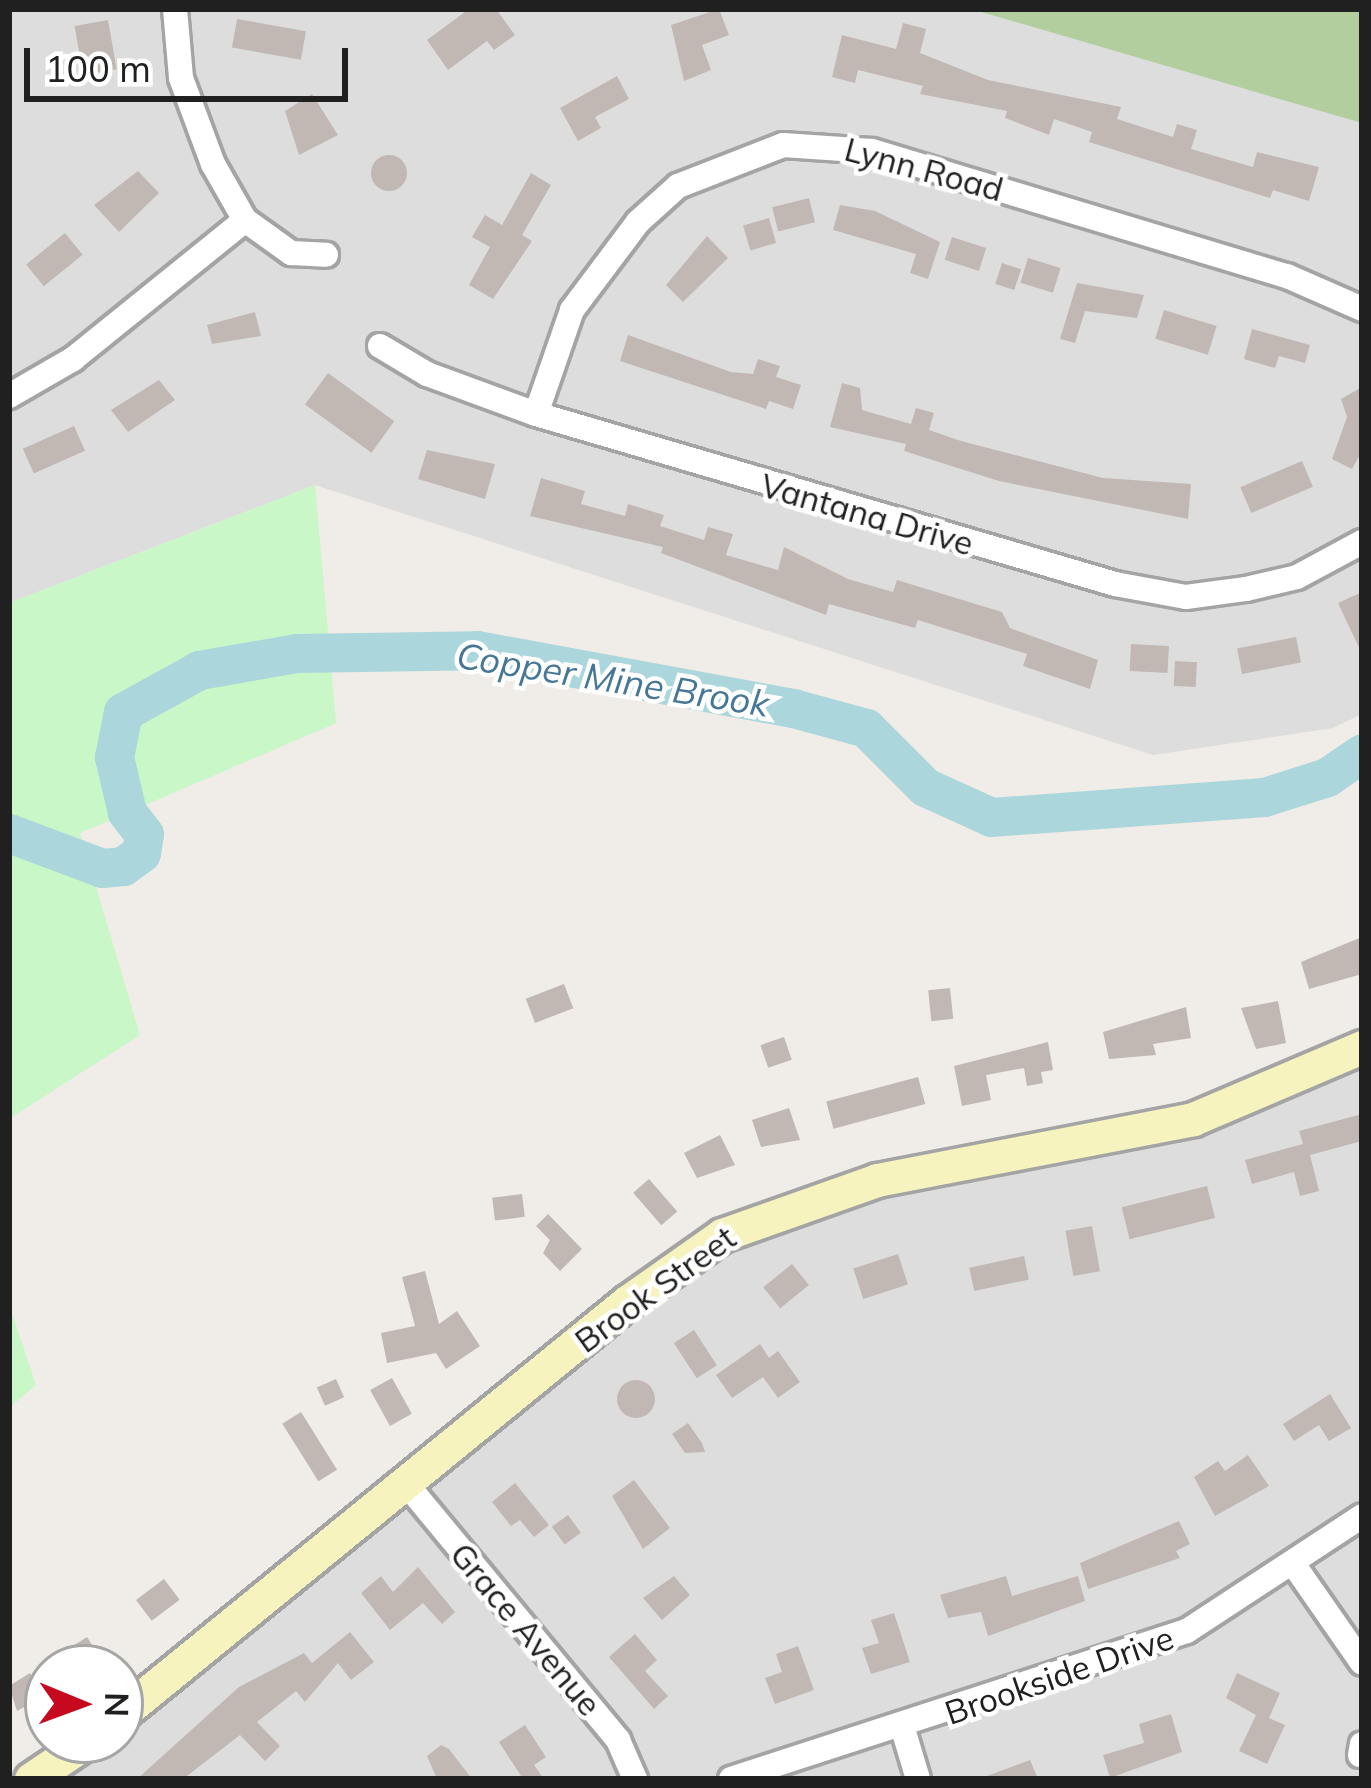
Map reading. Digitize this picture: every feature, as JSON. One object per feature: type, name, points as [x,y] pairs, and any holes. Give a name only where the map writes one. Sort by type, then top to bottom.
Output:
[{"type":"street","points":[[175,9],[181,78],[213,164],[245,220],[291,254],[326,255]]},
{"type":"street","name":"Lynn Road","points":[[536,415],[572,310],[638,222],[678,186],[783,145],[872,151],[1304,281],[1362,309]]},
{"type":"street","points":[[9,395],[73,359],[245,220]]},
{"type":"street","name":"Vantana Drive","points":[[380,346],[427,374],[536,415],[846,510],[1186,597],[1297,578],[1362,542]]},
{"type":"street","name":"Brook Street","points":[[144,1696],[408,1486],[627,1302],[722,1234],[877,1180],[1193,1119],[1362,1047]]},
{"type":"street","name":"Grace Avenue","points":[[408,1486],[618,1740],[635,1779]]},
{"type":"street","name":"Brookside Drive","points":[[731,1779],[904,1729],[1187,1630],[1294,1565],[1362,1516]]},
{"type":"street","points":[[1294,1565],[1362,1663]]},
{"type":"street","points":[[904,1729],[918,1779]]},
{"type":"shaded area","points":[[9,9],[1084,9],[1362,91],[1362,714],[1333,728],[1153,755],[315,485],[9,603]]},
{"type":"shaded area","points":[[1362,1058],[1362,1779],[34,1779],[54,1764],[144,1764],[144,1694],[679,1277],[763,1228]]},
{"type":"green space","points":[[971,9],[1362,9],[1362,123]]},
{"type":"green space","points":[[315,485],[336,723],[80,833],[140,1035],[9,1119],[9,603]]},
{"type":"green space","points":[[9,1304],[36,1385],[9,1408]]},
{"type":"building","points":[[469,9],[496,9],[515,35],[494,50],[487,41],[448,70],[427,40]]},
{"type":"building","points":[[719,9],[729,35],[702,45],[711,70],[684,81],[671,25]]},
{"type":"building","points":[[237,19],[306,31],[301,60],[232,48]]},
{"type":"building","points":[[108,20],[117,69],[83,75],[75,26]]},
{"type":"building","points":[[903,23],[926,29],[920,53],[988,80],[1121,107],[1117,119],[1173,137],[1177,124],[1197,130],[1191,149],[1253,167],[1257,152],[1319,167],[1309,201],[1273,190],[1270,198],[1089,142],[1092,132],[1054,119],[1049,135],[1005,118],[1007,111],[920,94],[923,86],[858,70],[855,83],[832,77],[842,35],[896,49]]},
{"type":"building","points":[[617,76],[629,99],[595,117],[601,128],[578,141],[560,108]]},
{"type":"building","points":[[312,94],[338,135],[299,155],[285,111]]},
{"type":"building","points":[[389,155],[402,160],[407,173],[402,186],[389,191],[376,186],[371,173],[376,160]]},
{"type":"building","points":[[138,171],[159,193],[119,232],[94,205]]},
{"type":"building","points":[[531,173],[551,185],[522,235],[532,241],[493,299],[469,285],[490,247],[472,237],[485,215],[502,225]]},
{"type":"building","points":[[809,198],[815,222],[778,231],[772,207]]},
{"type":"building","points":[[840,205],[875,211],[940,242],[928,279],[910,273],[916,254],[833,230]]},
{"type":"building","points":[[769,218],[776,243],[750,250],[743,225]]},
{"type":"building","points":[[65,233],[83,255],[44,286],[26,264]]},
{"type":"building","points":[[707,236],[728,258],[683,302],[666,285]]},
{"type":"building","points":[[952,237],[986,248],[979,271],[945,260]]},
{"type":"building","points":[[1028,258],[1061,268],[1053,293],[1020,283]]},
{"type":"building","points":[[1002,263],[1021,269],[1014,290],[995,284]]},
{"type":"building","points":[[1077,283],[1144,295],[1137,318],[1085,311],[1075,343],[1060,339]]},
{"type":"building","points":[[1164,310],[1217,326],[1208,355],[1155,339]]},
{"type":"building","points":[[255,312],[261,336],[212,344],[207,325]]},
{"type":"building","points":[[1252,329],[1310,345],[1305,363],[1279,356],[1275,368],[1244,359]]},
{"type":"building","points":[[628,335],[731,372],[753,374],[758,359],[780,366],[776,377],[801,385],[793,409],[769,401],[766,409],[620,361]]},
{"type":"building","points":[[328,373],[394,421],[371,453],[305,405]]},
{"type":"building","points":[[159,380],[175,400],[128,432],[111,410]]},
{"type":"building","points":[[842,383],[860,388],[862,410],[911,424],[916,408],[934,413],[929,430],[961,441],[1103,478],[1191,484],[1188,519],[999,481],[904,451],[906,444],[830,427]]},
{"type":"building","points":[[1362,387],[1362,451],[1352,469],[1332,459],[1347,417],[1341,399]]},
{"type":"building","points":[[74,426],[85,451],[34,473],[23,449]]},
{"type":"building","points":[[427,450],[495,464],[485,499],[418,479]]},
{"type":"building","points":[[1302,461],[1313,487],[1251,513],[1240,487]]},
{"type":"building","points":[[541,478],[585,491],[581,504],[625,516],[628,504],[664,515],[660,526],[704,540],[708,527],[733,534],[726,555],[778,570],[784,547],[848,579],[893,592],[897,580],[1002,612],[1010,628],[1098,660],[1090,689],[1023,666],[1027,654],[918,620],[915,628],[829,604],[826,615],[661,553],[663,547],[530,516]]},
{"type":"building","points":[[1362,592],[1362,654],[1338,603]]},
{"type":"building","points":[[1296,637],[1301,663],[1242,674],[1237,648]]},
{"type":"building","points":[[1131,644],[1169,646],[1168,673],[1130,671]]},
{"type":"building","points":[[1175,661],[1197,662],[1196,687],[1174,686]]},
{"type":"building","points":[[1362,937],[1362,974],[1309,989],[1301,962]]},
{"type":"building","points":[[564,984],[573,1008],[535,1023],[526,999]]},
{"type":"building","points":[[950,988],[953,1019],[931,1021],[928,990]]},
{"type":"building","points":[[1278,1001],[1286,1043],[1256,1049],[1241,1008]]},
{"type":"building","points":[[1186,1007],[1191,1038],[1153,1044],[1156,1055],[1109,1059],[1103,1032]]},
{"type":"building","points":[[784,1037],[792,1060],[768,1068],[760,1045]]},
{"type":"building","points":[[1048,1042],[1053,1070],[1041,1072],[1043,1083],[1027,1086],[1024,1068],[986,1075],[991,1100],[962,1106],[954,1066]]},
{"type":"building","points":[[918,1077],[925,1104],[833,1129],[826,1102]]},
{"type":"building","points":[[789,1108],[800,1140],[761,1147],[752,1120]]},
{"type":"building","points":[[1362,1114],[1362,1141],[1310,1155],[1319,1191],[1300,1196],[1294,1172],[1252,1184],[1245,1160],[1303,1144],[1299,1131]]},
{"type":"building","points":[[720,1135],[735,1165],[697,1178],[684,1153]]},
{"type":"building","points":[[649,1179],[677,1211],[661,1225],[633,1193]]},
{"type":"building","points":[[1207,1186],[1215,1218],[1130,1239],[1122,1207]]},
{"type":"building","points":[[522,1194],[525,1217],[495,1220],[492,1198]]},
{"type":"building","points":[[548,1214],[582,1249],[560,1271],[543,1253],[550,1240],[536,1226]]},
{"type":"building","points":[[1092,1226],[1100,1271],[1073,1276],[1065,1231]]},
{"type":"building","points":[[898,1254],[908,1284],[863,1299],[853,1269]]},
{"type":"building","points":[[1024,1256],[1029,1279],[974,1291],[969,1268]]},
{"type":"building","points":[[792,1264],[809,1285],[780,1308],[763,1287]]},
{"type":"building","points":[[425,1271],[439,1324],[457,1311],[480,1346],[446,1369],[436,1353],[387,1363],[381,1333],[415,1326],[402,1277]]},
{"type":"building","points":[[694,1330],[717,1365],[697,1378],[674,1343]]},
{"type":"building","points":[[760,1344],[769,1358],[778,1351],[800,1382],[778,1398],[763,1377],[732,1398],[716,1375]]},
{"type":"building","points":[[392,1378],[412,1414],[390,1426],[370,1390]]},
{"type":"building","points":[[336,1379],[344,1397],[325,1406],[317,1388]]},
{"type":"building","points":[[636,1380],[649,1386],[655,1399],[649,1412],[636,1418],[623,1412],[617,1399],[623,1386]]},
{"type":"building","points":[[1330,1394],[1351,1428],[1329,1441],[1319,1425],[1294,1441],[1283,1424]]},
{"type":"building","points":[[301,1412],[337,1470],[318,1481],[282,1424]]},
{"type":"building","points":[[688,1423],[705,1452],[685,1453],[672,1434]]},
{"type":"building","points":[[1248,1455],[1269,1486],[1215,1516],[1194,1477],[1218,1461],[1225,1471]]},
{"type":"building","points":[[634,1480],[670,1528],[643,1549],[612,1496]]},
{"type":"building","points":[[515,1483],[549,1525],[534,1537],[520,1520],[511,1526],[492,1502]]},
{"type":"building","points":[[568,1515],[581,1533],[565,1545],[552,1527]]},
{"type":"building","points":[[1179,1521],[1190,1544],[1176,1551],[1180,1558],[1088,1589],[1080,1563]]},
{"type":"building","points":[[418,1567],[455,1612],[442,1624],[423,1603],[390,1630],[361,1593],[381,1576],[393,1592]]},
{"type":"building","points":[[674,1576],[690,1595],[662,1620],[643,1598]]},
{"type":"building","points":[[1006,1576],[1012,1596],[1078,1576],[1085,1601],[988,1636],[981,1612],[948,1618],[940,1595]]},
{"type":"building","points":[[164,1579],[180,1600],[152,1621],[136,1600]]},
{"type":"building","points":[[894,1613],[910,1662],[871,1674],[862,1648],[879,1643],[871,1620]]},
{"type":"building","points":[[350,1632],[374,1662],[351,1680],[338,1663],[305,1702],[296,1691],[257,1722],[280,1746],[265,1761],[240,1735],[183,1779],[137,1779],[239,1687],[304,1653],[312,1663]]},
{"type":"building","points":[[635,1634],[657,1660],[645,1671],[668,1696],[654,1709],[609,1657]]},
{"type":"building","points":[[798,1646],[814,1690],[775,1704],[765,1678],[782,1672],[776,1654]]},
{"type":"building","points":[[1237,1673],[1280,1693],[1269,1718],[1285,1725],[1267,1764],[1239,1751],[1256,1715],[1226,1698]]},
{"type":"building","points":[[24,1677],[24,1707],[17,1711],[9,1686]]},
{"type":"building","points":[[1171,1714],[1182,1752],[1110,1778],[1103,1755],[1144,1743],[1139,1724]]},
{"type":"building","points":[[525,1725],[546,1757],[534,1765],[544,1779],[523,1779],[499,1742]]},
{"type":"building","points":[[441,1745],[472,1779],[437,1779],[427,1756]]},
{"type":"building","points":[[1030,1760],[1038,1779],[984,1779],[984,1777]]},
{"type":"waterway","name":"Copper Mine Brook","points":[[9,833],[102,868],[123,866],[141,853],[144,834],[127,812],[114,757],[123,712],[199,670],[296,653],[477,650],[793,708],[866,728],[925,787],[991,817],[1264,797],[1327,777],[1362,753]]}]
